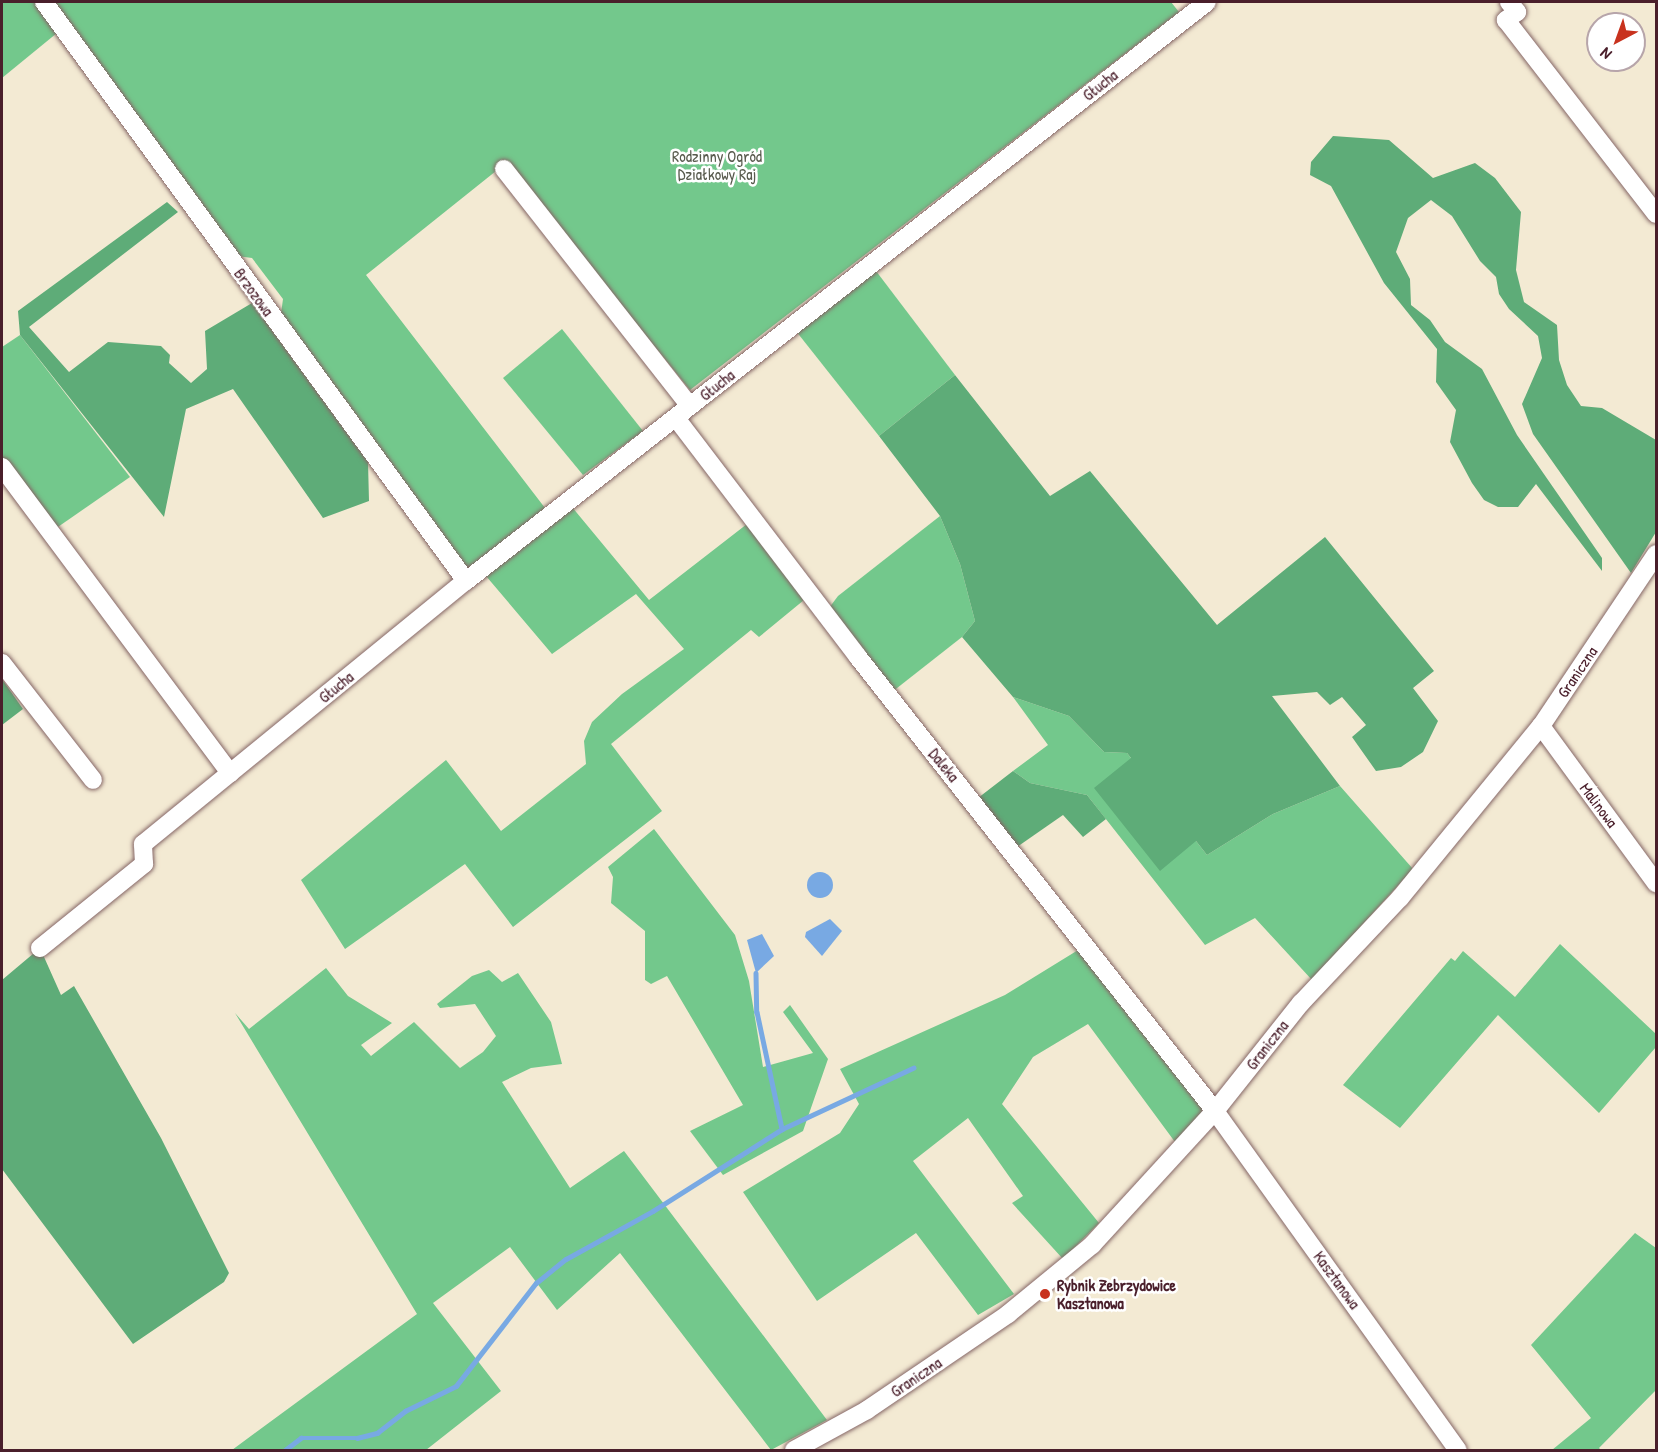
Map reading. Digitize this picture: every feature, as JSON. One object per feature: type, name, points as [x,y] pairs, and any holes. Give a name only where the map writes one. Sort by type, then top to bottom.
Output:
[{"type":"street","name":"Brzozowa","points":[[44,2],[466,581]]},
{"type":"street","name":"Głucha","points":[[40,948],[144,864],[143,844],[230,772],[466,581],[1207,2]]},
{"type":"street","points":[[1509,2],[1517,12],[1506,20],[1656,214]]},
{"type":"street","name":"Daleka","points":[[504,169],[683,412],[858,657],[1215,1110]]},
{"type":"street","points":[[2,467],[230,772]]},
{"type":"street","name":"Graniczna","points":[[794,1450],[867,1410],[1049,1283],[1100,1237],[1215,1110],[1301,1002],[1400,898],[1541,726],[1656,554]]},
{"type":"street","points":[[2,663],[93,780]]},
{"type":"street","name":"Malinowa","points":[[1541,726],[1656,883]]},
{"type":"street","name":"Kasztanowa","points":[[1215,1110],[1458,1450]]},
{"type":"green space","points":[[2,2],[35,2],[57,33],[2,78]]},
{"type":"green space","name":"Rodzinny Ogród Działkowy Raj","points":[[49,2],[1171,2],[1179,12],[690,390],[506,163],[366,275],[545,508],[466,573],[280,321],[283,299],[252,258],[237,256]]},
{"type":"green space","points":[[1333,136],[1389,140],[1433,178],[1475,163],[1495,178],[1521,212],[1516,270],[1524,302],[1557,325],[1559,360],[1567,385],[1581,406],[1602,408],[1656,440],[1656,532],[1631,573],[1533,434],[1522,404],[1542,358],[1538,336],[1509,309],[1499,294],[1496,277],[1480,261],[1452,216],[1431,200],[1408,218],[1396,252],[1410,279],[1411,305],[1430,320],[1445,342],[1482,369],[1517,435],[1602,558],[1602,571],[1536,484],[1518,507],[1498,507],[1484,500],[1472,483],[1450,442],[1456,410],[1436,382],[1437,349],[1384,283],[1331,186],[1310,175],[1311,162]]},
{"type":"green space","points":[[167,202],[178,212],[29,327],[69,372],[108,342],[161,346],[170,355],[169,363],[191,383],[207,369],[205,331],[252,303],[368,462],[369,501],[323,518],[233,389],[186,409],[164,517],[20,335],[18,311]]},
{"type":"green space","points":[[873,267],[955,375],[879,436],[792,326]]},
{"type":"green space","points":[[562,329],[643,431],[583,475],[503,378]]},
{"type":"green space","points":[[20,335],[130,477],[55,529],[2,458],[2,347]]},
{"type":"green space","points":[[955,375],[1050,496],[1090,471],[1217,625],[1325,537],[1434,671],[1413,688],[1438,721],[1423,752],[1401,767],[1376,771],[1352,737],[1366,725],[1342,697],[1330,705],[1317,692],[1272,696],[1340,786],[1273,814],[1207,855],[1196,841],[1160,871],[1094,788],[1131,758],[1127,753],[1104,752],[1069,716],[1013,697],[962,637],[975,621],[960,564],[940,516],[879,436]]},
{"type":"green space","points":[[572,507],[649,600],[747,524],[804,600],[759,637],[751,630],[611,744],[662,811],[513,927],[465,864],[345,949],[301,880],[446,760],[501,831],[586,764],[584,741],[592,722],[622,694],[684,649],[636,594],[552,654],[486,576]]},
{"type":"green space","points":[[940,516],[960,564],[975,621],[962,637],[892,692],[829,608],[838,596]]},
{"type":"green space","points":[[2,679],[23,709],[2,725]]},
{"type":"green space","points":[[1013,697],[1069,716],[1104,752],[1127,753],[1207,855],[1273,814],[1340,786],[1413,869],[1312,980],[1255,918],[1205,945],[1087,795],[1030,783],[1013,771],[1048,745]]},
{"type":"green space","points":[[1013,771],[1030,783],[1087,795],[1106,819],[1083,837],[1063,815],[1017,847],[978,798]]},
{"type":"green space","points":[[654,829],[735,935],[749,981],[763,1067],[813,1053],[783,1012],[790,1005],[828,1059],[803,1131],[723,1175],[690,1131],[743,1105],[667,976],[651,984],[645,980],[645,931],[611,903],[613,877],[608,867]]},
{"type":"green space","points":[[1560,944],[1656,1034],[1656,1047],[1599,1113],[1498,1015],[1400,1128],[1343,1085],[1451,958],[1455,961],[1463,951],[1515,997]]},
{"type":"green space","points":[[1083,947],[1206,1111],[1175,1142],[1088,1024],[1033,1057],[1002,1104],[1099,1223],[1063,1259],[1012,1203],[1023,1196],[968,1118],[913,1161],[1014,1294],[978,1315],[916,1233],[817,1301],[743,1192],[840,1133],[859,1104],[840,1069],[1005,995]]},
{"type":"green space","points":[[40,948],[61,995],[74,986],[161,1138],[229,1273],[224,1282],[133,1344],[2,1169],[2,980]]},
{"type":"green space","points":[[326,968],[348,996],[392,1023],[361,1045],[371,1056],[414,1022],[460,1068],[483,1052],[496,1036],[475,1004],[440,1008],[437,1004],[472,976],[489,970],[502,982],[518,973],[551,1022],[562,1064],[531,1068],[502,1082],[570,1188],[624,1151],[827,1420],[771,1450],[620,1253],[557,1310],[510,1247],[433,1303],[501,1391],[426,1450],[232,1450],[417,1314],[235,1013],[249,1029]]},
{"type":"green space","points":[[1635,1233],[1656,1248],[1656,1390],[1599,1448],[1601,1450],[1552,1450],[1591,1418],[1531,1345]]},
{"type":"water","points":[[820,872],[829,876],[833,885],[829,894],[820,898],[811,894],[807,885],[811,876]]},
{"type":"water","points":[[830,919],[842,931],[822,956],[805,937],[806,932]]},
{"type":"water","points":[[762,934],[774,956],[756,973],[747,940]]},
{"type":"waterway","points":[[756,973],[757,1012],[782,1129]]},
{"type":"waterway","points":[[285,1450],[301,1438],[357,1438],[377,1433],[405,1411],[456,1386],[536,1283],[566,1259],[653,1211],[782,1129],[913,1068]]},
{"type":"place","name":"Rybnik Zebrzydowice Kasztanowa","points":[[1045,1294]]}]
